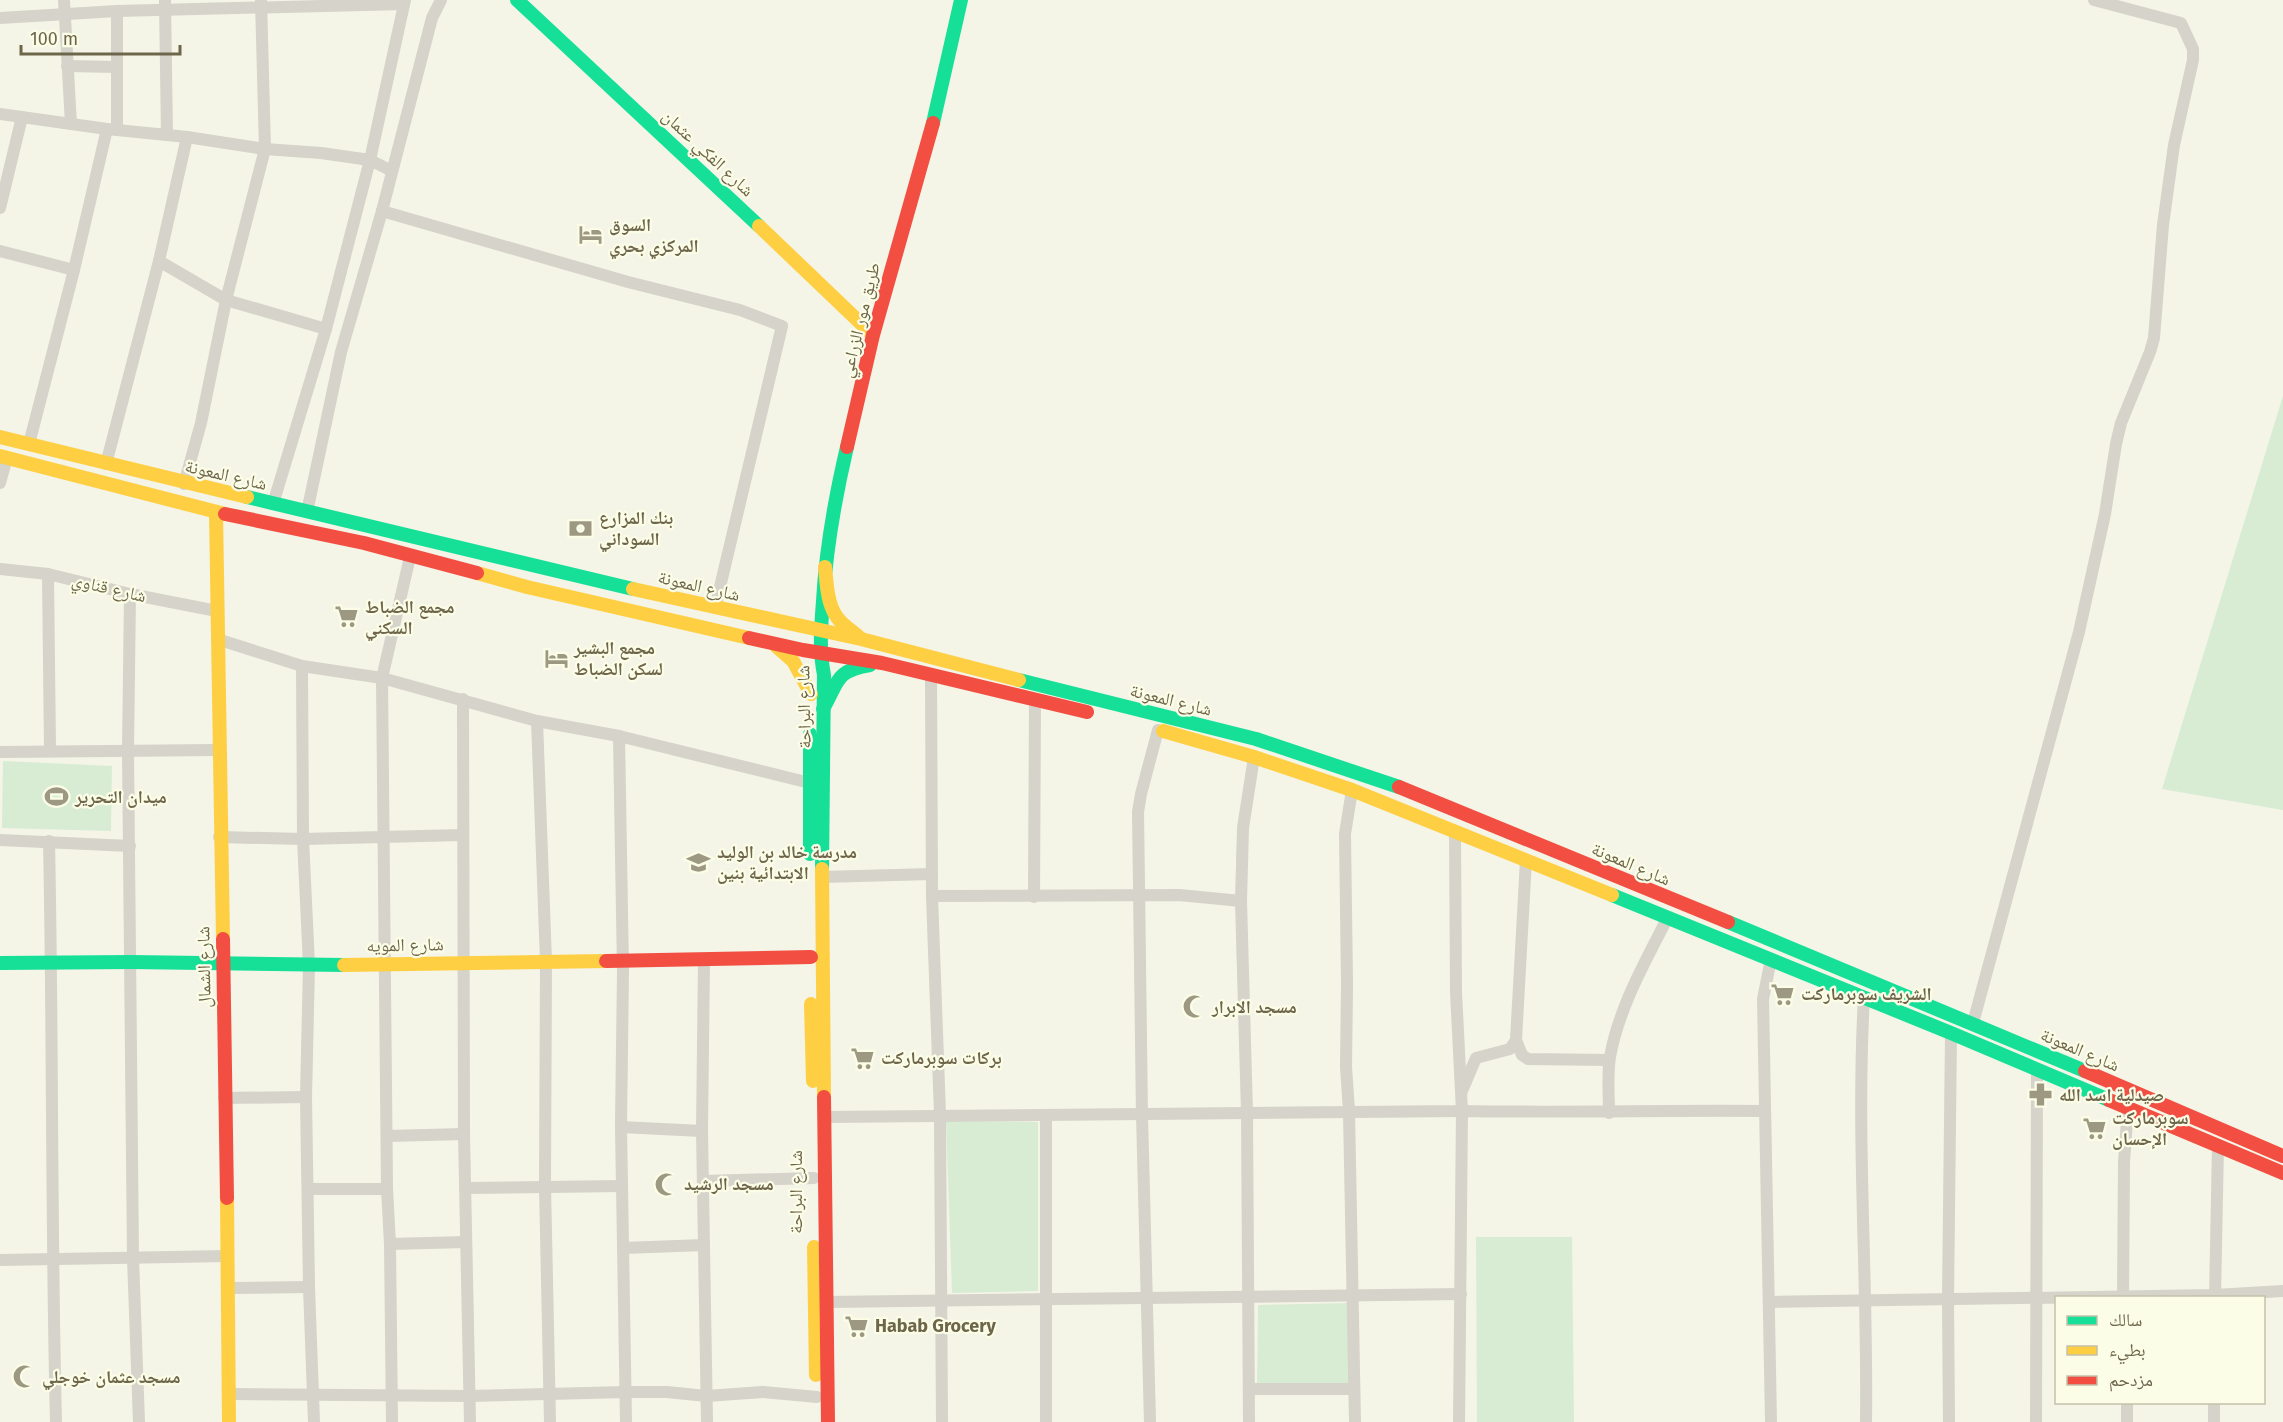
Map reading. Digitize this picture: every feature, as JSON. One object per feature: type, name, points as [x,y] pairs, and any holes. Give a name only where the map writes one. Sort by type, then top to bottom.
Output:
[{"type":"main road","name":"شارع الفكي عثمان","points":[[517,0],[695,164],[873,334]]},
{"type":"main road","name":"طريق مور الزراعي","points":[[820,653],[825,567],[832,513],[873,334],[930,134],[961,0]]},
{"type":"main road","name":"شارع المعونة","points":[[0,437],[184,484],[715,608],[861,639],[1304,753],[1386,782],[1973,1023],[2283,1156]]},
{"type":"main road","name":"شارع المعونة","points":[[3,457],[216,512],[364,543],[527,587],[820,653],[882,663],[1097,714]]},
{"type":"main road","name":"شارع الشمال","points":[[216,512],[219,837],[229,1288],[229,1422]]},
{"type":"main road","points":[[364,543],[369,527]]},
{"type":"main road","points":[[825,567],[832,610],[861,639]]},
{"type":"main road","points":[[769,642],[792,658],[804,677],[810,694]]},
{"type":"main road","name":"شارع البراحة","points":[[817,1422],[810,694],[813,667],[820,653]]},
{"type":"main road","name":"شارع البراحة","points":[[820,653],[824,675],[822,877],[828,1422]]},
{"type":"main road","points":[[823,709],[832,689],[847,669],[882,663]]},
{"type":"main road","name":"شارع المعونة","points":[[1153,729],[1254,757],[1352,790],[1864,997],[2283,1173]]},
{"type":"main road","name":"شارع المويه","points":[[0,963],[131,962],[309,965],[811,957]]},
{"type":"street","points":[[64,0],[70,124]]},
{"type":"street","points":[[307,512],[341,352],[382,211],[432,18],[441,0]]},
{"type":"street","points":[[1973,1023],[2079,632],[2105,514],[2115,444],[2152,345],[2163,225],[2174,145],[2193,60],[2193,49],[2181,23],[2094,0]]},
{"type":"street","points":[[0,18],[117,11],[165,5],[404,2],[370,160],[326,329],[273,504]]},
{"type":"street","points":[[184,484],[201,423],[226,300],[265,149],[261,3]]},
{"type":"street","points":[[165,5],[167,135]]},
{"type":"street","points":[[29,444],[112,129],[117,67],[117,11]]},
{"type":"street","points":[[67,66],[117,67]]},
{"type":"street","points":[[0,114],[265,149],[321,153],[370,160],[392,171]]},
{"type":"street","points":[[0,208],[4,170],[22,117]]},
{"type":"street","points":[[106,464],[159,261],[187,137]]},
{"type":"street","points":[[382,211],[628,282],[741,310],[782,326],[715,608]]},
{"type":"street","points":[[0,252],[74,270]]},
{"type":"street","points":[[159,261],[226,300],[326,329]]},
{"type":"street","points":[[0,483],[3,457]]},
{"type":"street","points":[[392,1422],[390,1244],[387,1189],[382,678],[410,557]]},
{"type":"street","name":"شارع قناوي","points":[[0,569],[48,574],[129,594],[217,611]]},
{"type":"street","points":[[48,574],[50,750]]},
{"type":"street","points":[[129,594],[128,751],[133,1258],[138,1422]]},
{"type":"street","points":[[217,639],[302,666],[382,678],[537,722],[619,736],[810,783]]},
{"type":"street","points":[[302,666],[303,839],[309,965],[306,1098],[314,1422]]},
{"type":"street","points":[[931,675],[932,896],[940,1114],[942,1422]]},
{"type":"street","points":[[462,699],[464,1134],[470,1422]]},
{"type":"street","points":[[1034,897],[1035,700]]},
{"type":"street","points":[[537,722],[546,961],[545,1186],[550,1422]]},
{"type":"street","points":[[1150,1422],[1138,896],[1139,805],[1153,729]]},
{"type":"street","points":[[619,736],[623,959],[621,1127],[626,1422]]},
{"type":"street","points":[[0,752],[218,750]]},
{"type":"street","points":[[1249,1422],[1250,1298],[1241,901],[1243,828],[1254,757]]},
{"type":"street","points":[[1352,790],[1344,845],[1346,1066],[1349,1112],[1355,1422]]},
{"type":"street","points":[[1455,831],[1456,992],[1462,1111],[1459,1422]]},
{"type":"street","points":[[219,837],[303,839],[462,835]]},
{"type":"street","points":[[0,840],[130,846]]},
{"type":"street","points":[[50,842],[52,1260],[56,1422]]},
{"type":"street","points":[[1526,860],[1516,1040],[1522,1054],[1528,1059],[1609,1060]]},
{"type":"street","points":[[822,877],[932,874]]},
{"type":"street","points":[[932,896],[1179,895],[1241,901]]},
{"type":"street","points":[[1609,1113],[1609,1060],[1628,998],[1668,917]]},
{"type":"street","points":[[704,959],[702,1131],[707,1422]]},
{"type":"street","points":[[1771,959],[1763,999],[1771,1422]]},
{"type":"street","points":[[1864,997],[1860,1090],[1866,1300],[1866,1422]]},
{"type":"street","points":[[1949,1422],[1951,1033]]},
{"type":"street","points":[[1461,1093],[1476,1058],[1509,1049],[1516,1040]]},
{"type":"street","points":[[2036,1422],[2037,1069]]},
{"type":"street","points":[[224,1098],[306,1098]]},
{"type":"street","points":[[2123,1296],[2124,1162],[2128,1107]]},
{"type":"street","points":[[825,1117],[940,1114],[1046,1116],[1462,1111],[1609,1113],[1695,1110],[1765,1111]]},
{"type":"street","points":[[1046,1116],[1046,1422]]},
{"type":"street","points":[[621,1127],[702,1131]]},
{"type":"street","points":[[387,1136],[464,1134]]},
{"type":"street","points":[[2218,1145],[2215,1296],[2283,1291]]},
{"type":"street","points":[[703,1181],[814,1178]]},
{"type":"street","points":[[465,1188],[622,1186]]},
{"type":"street","points":[[309,1189],[387,1189]]},
{"type":"street","points":[[390,1244],[466,1242]]},
{"type":"street","points":[[623,1248],[704,1245]]},
{"type":"street","points":[[0,1260],[228,1256]]},
{"type":"street","points":[[229,1288],[309,1287]]},
{"type":"street","points":[[828,1302],[1146,1296],[1250,1298],[1461,1294]]},
{"type":"street","points":[[1770,1302],[2055,1296]]},
{"type":"street","points":[[1250,1389],[1354,1389]]},
{"type":"street","points":[[229,1394],[469,1396],[667,1392],[706,1396],[763,1392],[817,1397]]},
{"type":"street","points":[[2127,1404],[2127,1422]]},
{"type":"street","points":[[2214,1404],[2214,1422]]},
{"type":"green space","points":[[2283,396],[2283,810],[2162,789]]},
{"type":"green space","name":"ميدان التحرير","points":[[3,761],[112,766],[111,831],[2,828]]},
{"type":"green space","points":[[946,1121],[1038,1122],[1038,1291],[952,1293]]},
{"type":"green space","points":[[1476,1237],[1572,1237],[1574,1422],[1477,1422]]},
{"type":"green space","points":[[1349,1303],[1349,1384],[1257,1385],[1258,1305]]},
{"type":"traffic: fast","points":[[517,0],[759,226]]},
{"type":"traffic: fast","points":[[933,123],[961,0]]},
{"type":"traffic: fast","points":[[822,869],[824,675],[821,647],[824,581],[835,504],[847,447]]},
{"type":"traffic: fast","points":[[247,497],[633,589]]},
{"type":"traffic: fast","points":[[823,709],[844,674],[850,670],[870,665]]},
{"type":"traffic: fast","points":[[1019,680],[1256,739],[1399,787]]},
{"type":"traffic: fast","points":[[810,734],[810,854]]},
{"type":"traffic: fast","points":[[1612,895],[2109,1100]]},
{"type":"traffic: fast","points":[[1728,922],[2085,1071]]},
{"type":"traffic: fast","points":[[0,963],[344,965]]},
{"type":"traffic: slow","points":[[759,226],[873,335]]},
{"type":"traffic: slow","points":[[0,437],[247,497]]},
{"type":"traffic: slow","points":[[0,456],[225,514]]},
{"type":"traffic: slow","points":[[216,512],[223,939]]},
{"type":"traffic: slow","points":[[825,567],[828,596],[833,610],[841,622],[860,638]]},
{"type":"traffic: slow","points":[[477,573],[527,587],[749,638]]},
{"type":"traffic: slow","points":[[633,589],[861,639],[1019,680]]},
{"type":"traffic: slow","points":[[776,646],[793,661],[811,694]]},
{"type":"traffic: slow","points":[[1163,731],[1254,757],[1352,790],[1612,895]]},
{"type":"traffic: slow","points":[[822,869],[824,1097]]},
{"type":"traffic: slow","points":[[344,965],[606,961]]},
{"type":"traffic: slow","points":[[811,1004],[813,1081]]},
{"type":"traffic: slow","points":[[227,1198],[229,1422]]},
{"type":"traffic: slow","points":[[814,1247],[816,1375]]},
{"type":"traffic: jam","points":[[847,447],[873,335],[933,123]]},
{"type":"traffic: jam","points":[[225,514],[364,543],[477,573]]},
{"type":"traffic: jam","points":[[749,638],[803,650],[882,663],[1087,712]]},
{"type":"traffic: jam","points":[[1399,787],[1728,922]]},
{"type":"traffic: jam","points":[[223,939],[227,1198]]},
{"type":"traffic: jam","points":[[606,961],[811,957]]},
{"type":"traffic: jam","points":[[2085,1071],[2283,1156]]},
{"type":"traffic: jam","points":[[824,1097],[828,1422]]},
{"type":"traffic: jam","points":[[2109,1100],[2283,1173]]},
{"type":"place","name":"السوق المركزي بحري","points":[[591,235]]},
{"type":"place","name":"بنك المزارع السوداني","points":[[581,528]]},
{"type":"place","name":"مجمع الضباط السكني","points":[[347,617]]},
{"type":"place","name":"مجمع البشير لسكن الضباط","points":[[556,658]]},
{"type":"place","name":"ميدان التحرير","points":[[57,797]]},
{"type":"place","name":"مدرسة خالد بن الوليد الابتدائية بنين","points":[[699,862]]},
{"type":"place","name":"الشريف سوبرماركت","points":[[1783,994]]},
{"type":"place","name":"مسجد الابرار","points":[[1194,1007]]},
{"type":"place","name":"بركات سوبرماركت","points":[[863,1058]]},
{"type":"place","name":"صيدلية اسد الله","points":[[2041,1095]]},
{"type":"place","name":"سوبرماركت الإحسان","points":[[2094,1128]]},
{"type":"place","name":"مسجد الرشيد","points":[[666,1184]]},
{"type":"place","name":"Habab Grocery","points":[[857,1326]]},
{"type":"place","name":"مسجد عثمان خوجلي","points":[[24,1377]]}]
